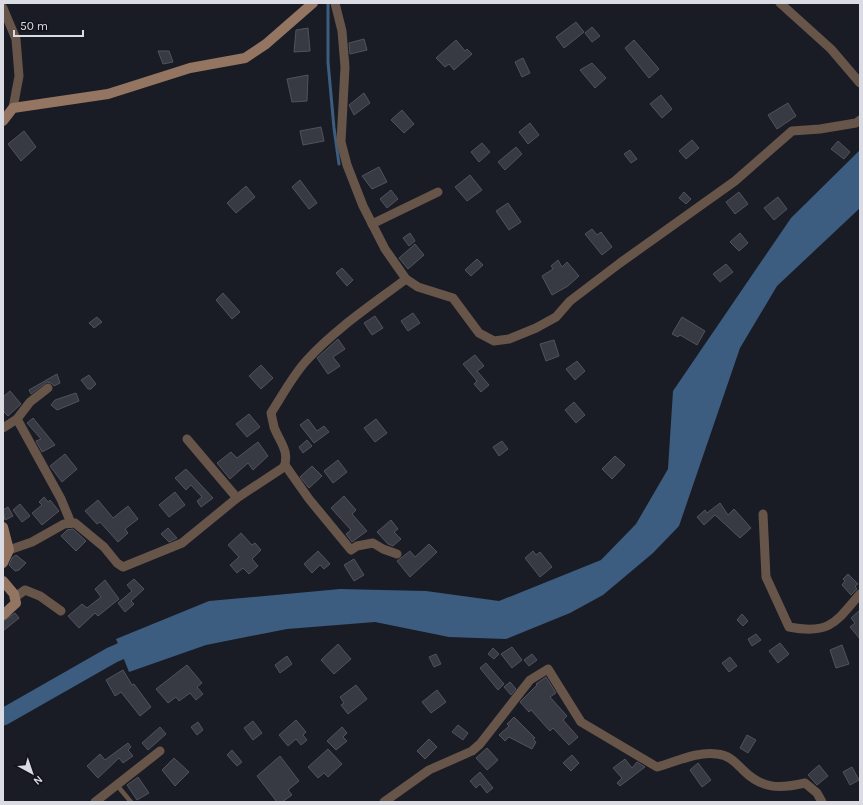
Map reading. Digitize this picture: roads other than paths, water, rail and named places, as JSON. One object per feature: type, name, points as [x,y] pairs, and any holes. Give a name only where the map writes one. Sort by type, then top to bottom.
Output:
[{"type":"main road","points":[[3,121],[13,108],[108,94],[190,68],[245,58],[266,44],[313,3]]},
{"type":"main road","points":[[3,527],[9,550],[3,563]]},
{"type":"main road","points":[[3,581],[16,603],[3,615]]},
{"type":"street","points":[[335,3],[342,31],[345,67],[341,142],[346,165],[372,224],[385,249],[406,279],[418,287],[453,298],[479,333],[494,341],[509,339],[536,328],[556,317],[570,301],[620,263],[735,181],[792,131],[820,130],[856,123],[860,120]]},
{"type":"street","points":[[780,3],[831,49],[860,83]]},
{"type":"street","points":[[3,8],[16,39],[19,76],[13,108]]},
{"type":"street","points":[[372,224],[438,192]]},
{"type":"street","points":[[9,550],[32,542],[64,524],[71,523],[75,523],[87,531],[117,563],[123,567],[182,543],[237,498],[284,467],[287,460],[284,447],[274,427],[271,414],[280,399],[306,360],[343,328],[406,279]]},
{"type":"street","points":[[3,428],[16,419],[30,402],[48,388]]},
{"type":"street","points":[[16,419],[61,499],[71,523]]},
{"type":"street","points":[[187,439],[237,498]]},
{"type":"street","points":[[285,465],[309,499],[351,550],[357,546],[374,543],[383,549],[397,554]]},
{"type":"street","points":[[763,514],[766,577],[790,627],[808,630],[826,628],[836,621],[860,594]]},
{"type":"street","points":[[14,598],[25,590],[40,596],[61,611]]},
{"type":"street","points":[[384,802],[429,770],[472,751],[480,744],[530,680],[548,669],[581,722],[657,767],[689,757],[717,754],[731,758],[758,782],[769,786],[782,787],[805,783],[817,793],[822,802]]},
{"type":"street","points":[[95,802],[160,751]]},
{"type":"lane","points":[[116,784],[131,802]]},
{"type":"water","points":[[860,150],[860,208],[777,286],[740,348],[679,526],[653,553],[603,595],[570,613],[506,639],[449,637],[375,622],[287,629],[206,645],[129,672],[116,639],[209,601],[340,589],[426,591],[499,601],[601,560],[636,524],[668,469],[673,391],[791,218]]},
{"type":"waterway","points":[[328,3],[328,62],[339,164]]},
{"type":"waterway","points":[[3,717],[112,655],[142,642]]}]
